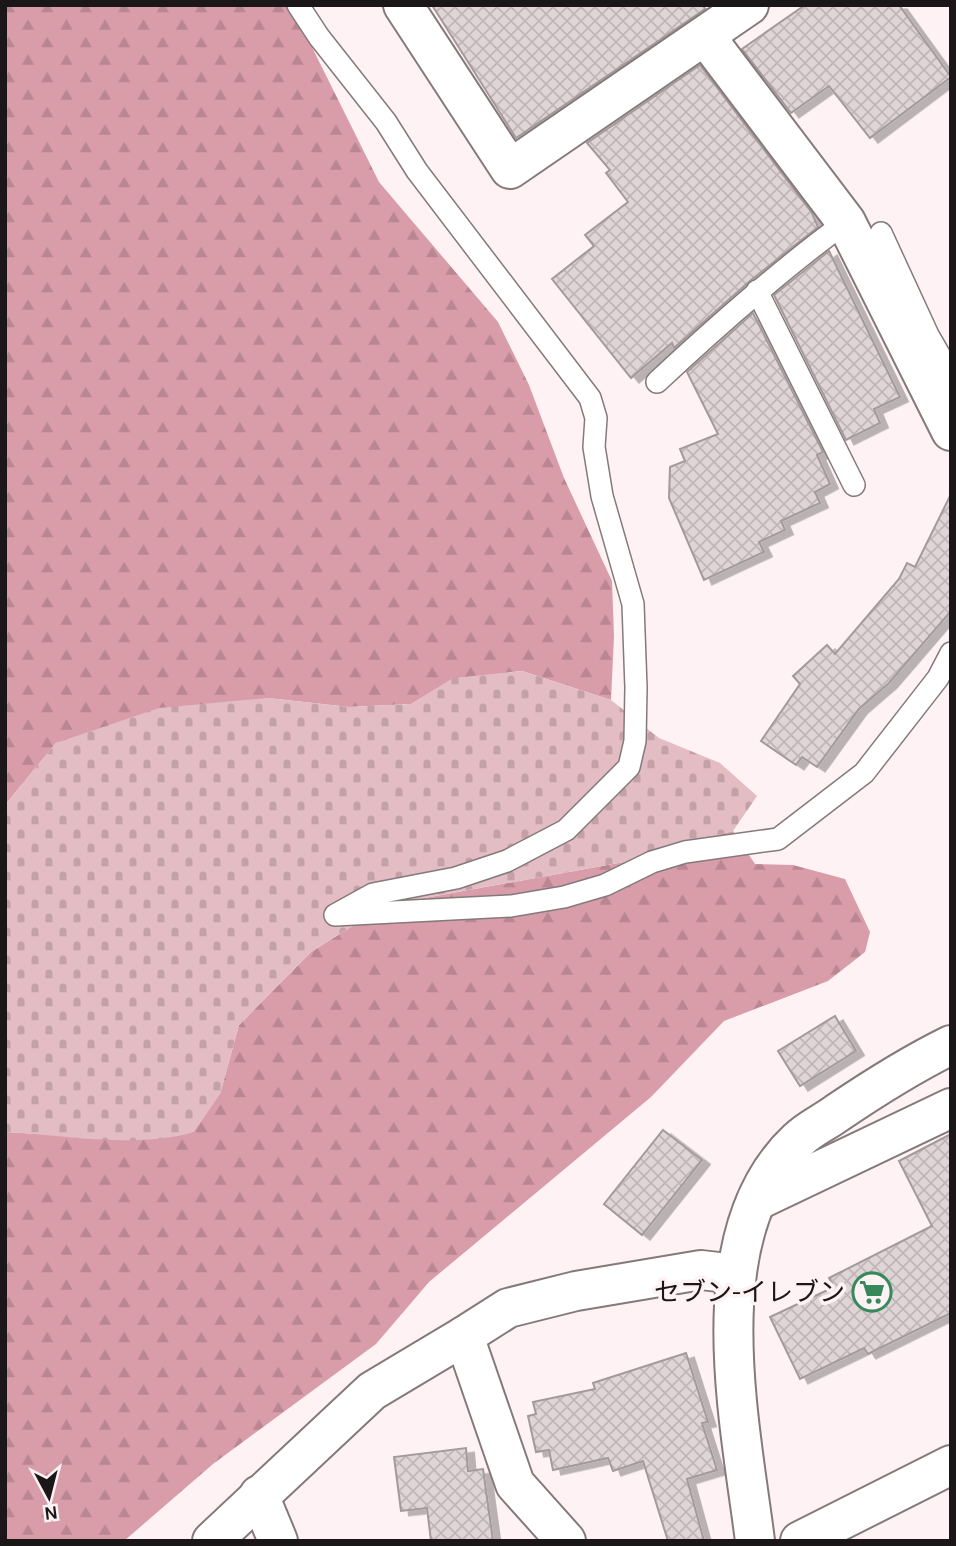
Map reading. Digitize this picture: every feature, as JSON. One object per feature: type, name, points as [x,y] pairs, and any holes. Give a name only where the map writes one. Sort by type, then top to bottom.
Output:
[{"type":"street","points":[[403,5],[510,169],[749,5]]},
{"type":"street","points":[[705,36],[864,228],[951,431]]},
{"type":"street","points":[[755,1541],[736,1395],[733,1336],[736,1274],[756,1201],[774,1169],[799,1139],[863,1096],[951,1045]]},
{"type":"street","points":[[756,1201],[951,1108]]},
{"type":"street","points":[[212,1541],[372,1391],[508,1308],[576,1291],[701,1270],[736,1274]]},
{"type":"street","points":[[464,1335],[515,1484],[566,1541]]},
{"type":"street","points":[[800,1541],[951,1465]]},
{"type":"street","points":[[259,1495],[278,1541]]},
{"type":"lane","points":[[298,5],[319,37],[386,122],[417,171],[590,398],[596,418],[594,447],[602,496],[633,604],[634,616],[635,741],[629,767],[566,830],[507,860],[457,878],[373,894],[335,915],[510,906],[564,897],[605,885],[652,862],[685,852],[778,839],[864,773],[938,678],[951,653]]},
{"type":"lane","points":[[657,382],[757,291],[864,228],[951,376]]},
{"type":"lane","points":[[757,291],[853,485]]},
{"type":"green space","points":[[5,5],[291,5],[379,182],[498,322],[529,385],[564,478],[612,581],[614,636],[611,700],[522,671],[453,679],[411,704],[349,707],[268,698],[56,743],[5,805]]},
{"type":"green space","points":[[522,671],[611,700],[659,738],[720,763],[757,796],[733,831],[624,862],[386,905],[311,952],[239,1025],[220,1094],[194,1132],[148,1140],[100,1140],[5,1132],[5,805],[56,743],[159,708],[268,698],[349,707],[411,704],[453,678]]},
{"type":"green space","points":[[733,831],[755,864],[793,865],[845,879],[870,932],[865,952],[828,981],[724,1021],[651,1097],[429,1282],[376,1344],[213,1464],[124,1541],[5,1541],[5,1132],[131,1139],[220,1094],[239,1025],[311,952],[386,905],[624,862]]},
{"type":"building","points":[[432,5],[703,5],[705,9],[516,138]]},
{"type":"building","points":[[805,5],[899,5],[951,77],[870,138],[829,86],[791,113],[742,49]]},
{"type":"building","points":[[700,65],[812,213],[818,227],[751,280],[674,348],[672,343],[631,378],[552,279],[594,246],[585,235],[628,202],[606,173],[610,170],[587,143]]},
{"type":"building","points":[[829,251],[900,397],[874,409],[880,423],[846,440],[774,295]]},
{"type":"building","points":[[753,313],[823,452],[817,455],[830,484],[815,492],[820,503],[781,521],[785,530],[759,542],[764,552],[704,580],[669,498],[670,467],[685,461],[680,449],[718,434],[687,372]]},
{"type":"building","points":[[951,494],[951,611],[889,683],[859,709],[817,767],[802,757],[796,765],[761,741],[800,684],[793,676],[827,645],[835,654],[899,579],[907,563],[915,567]]},
{"type":"building","points":[[835,1016],[856,1051],[800,1086],[778,1051]]},
{"type":"building","points":[[663,1130],[702,1160],[642,1235],[604,1204]]},
{"type":"building","points":[[951,1134],[951,1313],[868,1354],[864,1348],[800,1379],[770,1317],[834,1287],[829,1278],[932,1226],[899,1161]]},
{"type":"building","points":[[686,1353],[708,1422],[702,1423],[717,1470],[687,1479],[704,1541],[668,1541],[643,1461],[613,1471],[608,1458],[553,1470],[549,1450],[536,1452],[528,1416],[536,1414],[533,1402],[595,1389],[593,1383]]},
{"type":"building","points":[[466,1448],[468,1471],[483,1469],[493,1541],[431,1541],[427,1508],[401,1511],[394,1457]]},
{"type":"place","name":"セブン-イレブン","points":[[872,1292]]}]
